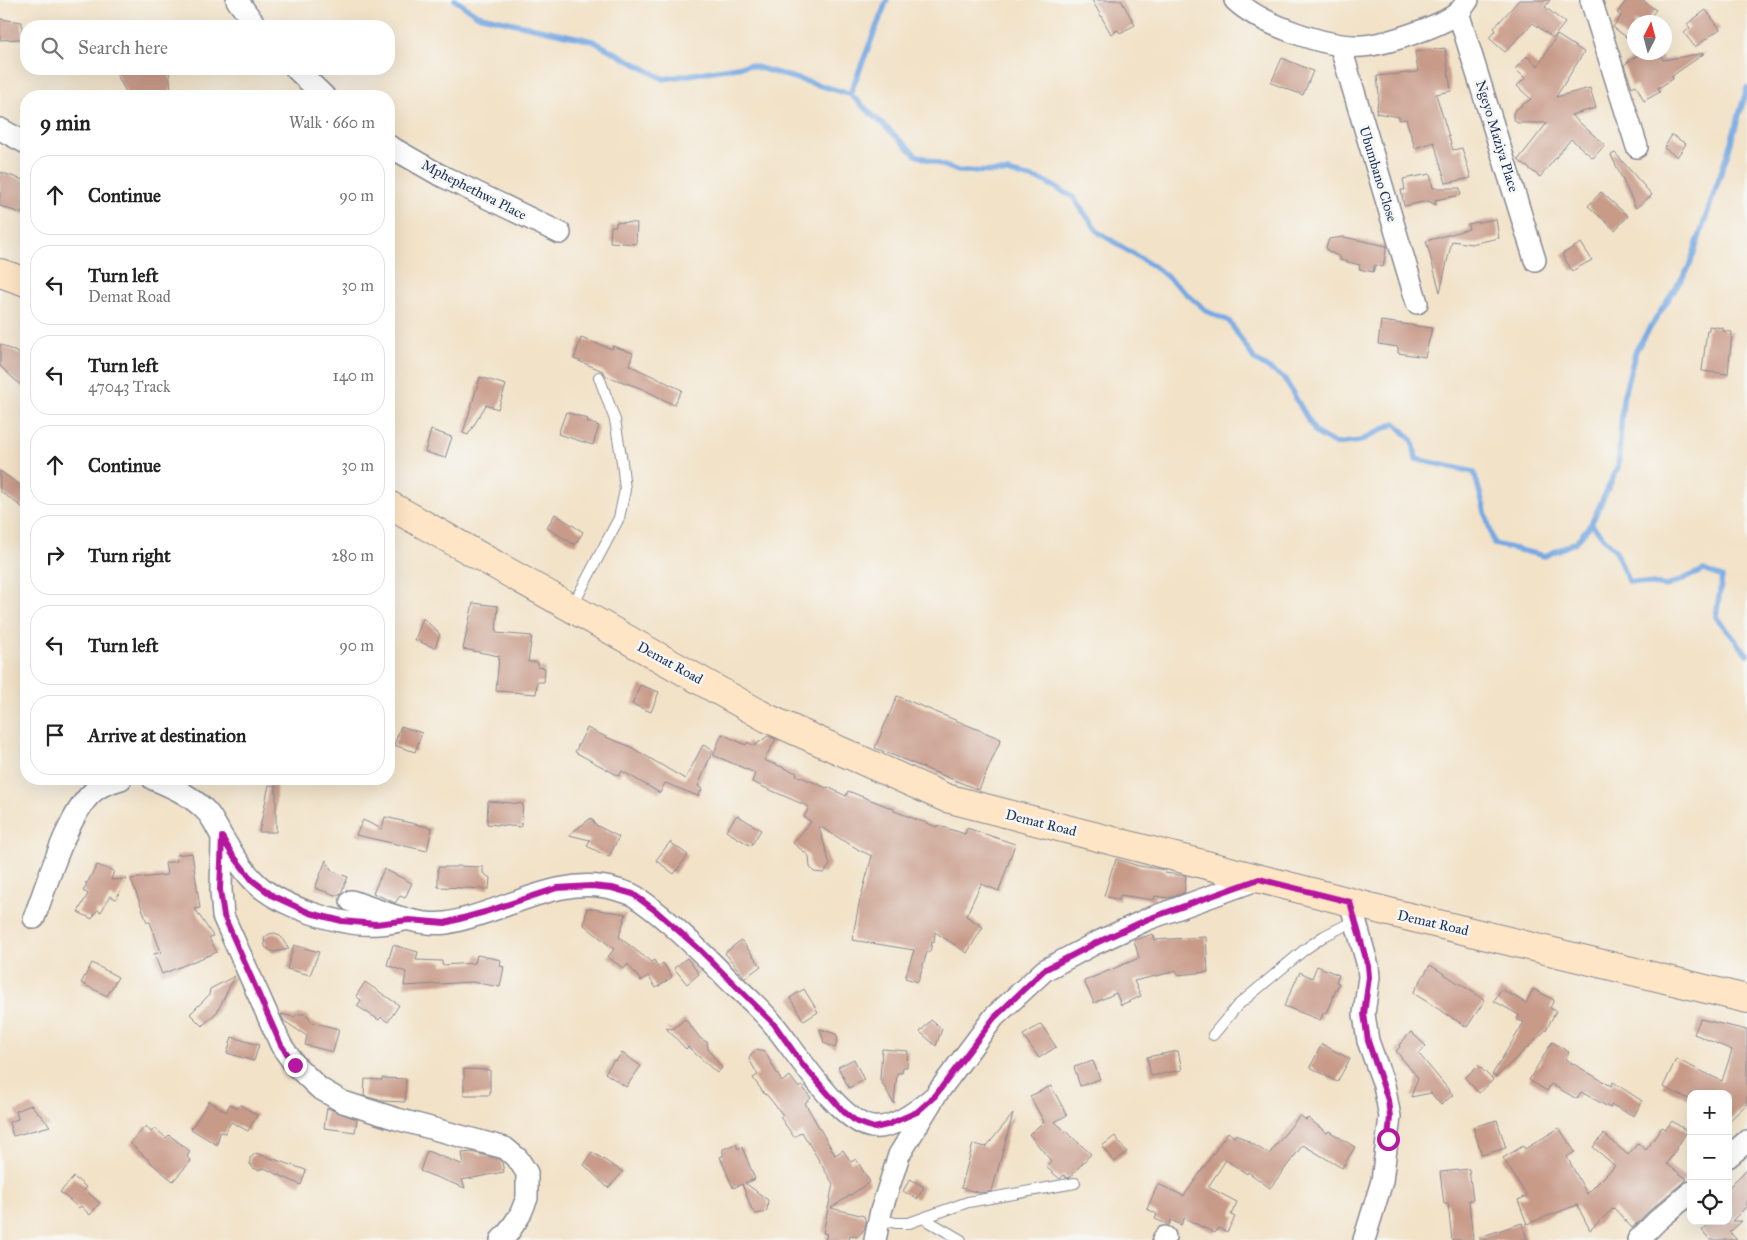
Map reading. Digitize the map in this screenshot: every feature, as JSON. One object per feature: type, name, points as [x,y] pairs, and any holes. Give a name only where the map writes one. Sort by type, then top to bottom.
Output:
[{"type":"street","points":[[237,0],[252,20]]},
{"type":"street","points":[[1235,0],[1244,9],[1281,29],[1340,45],[1363,46],[1400,38],[1436,26],[1463,6]]},
{"type":"street","points":[[1591,0],[1637,147]]},
{"type":"street","name":"Ngeyo Maziya Place","points":[[1463,6],[1535,260]]},
{"type":"street","name":"Ubumbano Close","points":[[1340,45],[1417,303]]},
{"type":"street","points":[[302,75],[318,90]]},
{"type":"street","points":[[0,129],[20,140]]},
{"type":"street","name":"Mphephethwa Place","points":[[395,149],[438,174],[560,233]]},
{"type":"street","points":[[0,273],[20,280]]},
{"type":"street","name":"Demat Road","points":[[395,508],[767,718],[946,798],[1259,879],[1353,911],[1747,999]]},
{"type":"street","points":[[34,918],[76,811],[94,791],[105,785]]},
{"type":"street","points":[[168,785],[188,796],[208,813],[232,854],[252,880],[273,896],[310,913],[342,921],[376,924],[409,920],[445,923],[557,888],[591,886],[612,888],[633,894],[656,911],[691,942],[774,1024],[803,1065],[844,1112],[857,1122],[874,1128],[887,1125],[917,1112],[935,1096]]},
{"type":"street","points":[[222,837],[220,890],[224,916],[281,1045],[295,1065],[319,1088],[344,1102],[397,1119],[505,1148],[518,1159],[527,1173],[527,1198],[520,1215],[501,1240]]},
{"type":"street","points":[[875,1240],[879,1219],[899,1155],[935,1096],[994,1018],[1044,970],[1148,919],[1259,879]]},
{"type":"street","points":[[351,901],[409,920]]},
{"type":"street","points":[[1353,911],[1368,966],[1369,977],[1364,1014],[1368,1041],[1384,1085],[1390,1117],[1382,1181],[1364,1240]]},
{"type":"street","points":[[1732,1154],[1747,1141]]},
{"type":"street","points":[[1638,1240],[1687,1195]]},
{"type":"lane","points":[[572,608],[619,518],[625,490],[616,420],[599,377]]},
{"type":"lane","points":[[1213,1035],[1237,1006],[1353,911]]},
{"type":"lane","points":[[879,1219],[896,1223],[909,1223],[968,1202],[1075,1183]]},
{"type":"lane","points":[[922,1218],[961,1240]]},
{"type":"building","points":[[1092,0],[1121,0],[1135,25],[1120,33],[1118,30],[1111,34]]},
{"type":"building","points":[[1519,0],[1550,0],[1545,7],[1565,23],[1553,38],[1533,23],[1505,52],[1489,38],[1496,30],[1494,28]]},
{"type":"building","points":[[1627,0],[1642,0],[1656,10],[1652,15],[1627,15],[1627,38],[1613,27],[1621,16],[1617,13]]},
{"type":"building","points":[[1706,10],[1720,29],[1695,47],[1684,33],[1690,28],[1687,24]]},
{"type":"building","points":[[0,19],[20,22],[20,39],[0,40]]},
{"type":"building","points":[[1557,35],[1584,52],[1556,97],[1590,88],[1596,108],[1571,115],[1605,145],[1593,158],[1571,139],[1540,177],[1518,160],[1547,123],[1517,123],[1513,118],[1515,110],[1531,99],[1517,86],[1525,78],[1515,69],[1527,56],[1538,66]]},
{"type":"building","points":[[1445,48],[1451,91],[1436,94],[1453,150],[1462,148],[1471,178],[1446,183],[1434,142],[1415,148],[1406,119],[1399,120],[1399,117],[1376,113],[1379,95],[1377,76],[1418,72],[1415,52]]},
{"type":"building","points":[[1705,53],[1672,76],[1673,79],[1658,88],[1660,92],[1644,101],[1636,85],[1632,87],[1624,65],[1631,60],[1672,60]]},
{"type":"building","points":[[1282,58],[1313,71],[1303,95],[1271,83]]},
{"type":"building","points":[[117,75],[170,75],[171,90],[125,90]]},
{"type":"building","points":[[1672,135],[1686,144],[1677,157],[1664,148]]},
{"type":"building","points":[[1615,153],[1652,195],[1636,208],[1611,155]]},
{"type":"building","points":[[0,172],[20,179],[20,213],[0,206]]},
{"type":"building","points":[[1430,174],[1433,188],[1460,188],[1461,195],[1435,200],[1436,205],[1428,201],[1404,206],[1401,190],[1405,190],[1403,179]]},
{"type":"building","points":[[1601,192],[1628,216],[1615,230],[1588,206]]},
{"type":"building","points":[[1496,219],[1499,238],[1471,244],[1452,241],[1440,292],[1426,241],[1469,229],[1468,224]]},
{"type":"building","points":[[616,222],[637,223],[636,244],[610,242],[611,226],[616,226]]},
{"type":"building","points":[[1344,237],[1387,246],[1383,267],[1375,265],[1373,272],[1359,269],[1360,265],[1340,260],[1340,257],[1328,251],[1326,247],[1329,239]]},
{"type":"building","points":[[1581,243],[1592,260],[1572,271],[1562,254]]},
{"type":"building","points":[[1381,321],[1432,328],[1425,357],[1398,353],[1398,347],[1378,344]]},
{"type":"building","points":[[1709,326],[1723,328],[1723,331],[1732,332],[1728,374],[1702,371]]},
{"type":"building","points":[[581,338],[612,349],[613,346],[633,353],[629,365],[682,390],[674,405],[643,389],[606,376],[603,371],[574,359]]},
{"type":"building","points":[[0,344],[20,354],[20,384],[0,366]]},
{"type":"building","points":[[480,377],[506,385],[498,409],[486,405],[468,435],[463,433]]},
{"type":"building","points":[[566,412],[588,419],[587,422],[599,426],[593,445],[558,434]]},
{"type":"building","points":[[431,430],[452,437],[445,458],[425,452]]},
{"type":"building","points":[[0,471],[20,485],[20,506],[0,491]]},
{"type":"building","points":[[555,514],[583,532],[575,545],[547,528]]},
{"type":"building","points":[[473,603],[498,606],[496,633],[532,636],[528,662],[538,662],[538,667],[545,668],[544,682],[537,682],[536,694],[496,691],[499,656],[463,649]]},
{"type":"building","points":[[423,618],[440,634],[435,648],[415,640]]},
{"type":"building","points":[[640,685],[659,692],[651,712],[632,704]]},
{"type":"building","points":[[897,696],[1001,739],[979,790],[875,748]]},
{"type":"building","points":[[401,726],[422,733],[415,752],[395,745]]},
{"type":"building","points":[[587,728],[629,746],[685,779],[703,745],[713,750],[698,786],[702,789],[698,796],[665,783],[660,793],[622,771],[619,776],[575,752]]},
{"type":"building","points":[[722,734],[746,745],[748,742],[754,746],[768,736],[776,739],[764,760],[846,796],[848,791],[937,827],[937,825],[965,834],[967,828],[1015,844],[999,891],[981,884],[966,916],[983,927],[967,953],[935,932],[934,943],[932,942],[930,952],[927,952],[918,982],[905,978],[914,950],[852,940],[859,904],[872,856],[819,826],[830,865],[824,873],[814,872],[810,867],[809,856],[793,843],[811,822],[804,817],[809,807],[752,782],[755,773],[713,755]]},
{"type":"building","points":[[269,785],[276,786],[276,832],[259,832]]},
{"type":"building","points":[[488,801],[523,804],[521,827],[487,824]]},
{"type":"building","points":[[737,815],[761,830],[751,846],[726,831]]},
{"type":"building","points":[[385,817],[432,828],[427,851],[356,835],[363,820],[382,829]]},
{"type":"building","points":[[591,818],[596,825],[619,837],[609,857],[587,846],[590,840],[569,835]]},
{"type":"building","points":[[670,842],[688,855],[674,874],[656,860]]},
{"type":"building","points":[[192,853],[200,908],[195,909],[213,936],[209,938],[217,952],[162,974],[154,954],[161,952],[150,922],[147,922],[131,879],[167,875],[165,863],[177,861],[176,855]]},
{"type":"building","points":[[1116,859],[1139,866],[1165,870],[1165,873],[1186,876],[1184,893],[1169,898],[1155,896],[1154,900],[1120,895],[1119,900],[1104,896]]},
{"type":"building","points":[[326,860],[332,871],[348,877],[340,895],[315,888]]},
{"type":"building","points":[[97,865],[114,871],[111,880],[127,879],[116,899],[110,896],[101,912],[97,910],[92,919],[78,912],[88,894],[83,891],[87,884],[85,883],[87,883]]},
{"type":"building","points":[[438,867],[483,867],[483,873],[490,878],[489,889],[438,887]]},
{"type":"building","points":[[384,869],[412,883],[405,898],[400,896],[395,903],[373,893]]},
{"type":"building","points":[[587,908],[626,914],[619,937],[651,962],[654,960],[658,967],[663,963],[672,977],[656,988],[648,976],[641,981],[628,964],[624,969],[608,957],[614,949],[584,925]]},
{"type":"building","points":[[275,933],[280,936],[289,949],[273,952],[265,947],[264,938],[269,934]]},
{"type":"building","points":[[1153,934],[1155,940],[1206,937],[1208,972],[1177,975],[1177,971],[1134,981],[1141,996],[1121,1005],[1116,993],[1094,1003],[1084,981],[1139,958],[1134,940]]},
{"type":"building","points":[[741,940],[761,966],[745,978],[725,953]]},
{"type":"building","points":[[294,945],[319,952],[310,975],[287,969]]},
{"type":"building","points":[[393,945],[418,952],[416,960],[442,961],[442,965],[475,963],[477,955],[501,960],[500,966],[504,967],[500,987],[472,982],[404,986],[406,972],[387,965]]},
{"type":"building","points":[[687,958],[699,974],[687,984],[674,968]]},
{"type":"building","points":[[92,963],[118,977],[107,996],[81,983]]},
{"type":"building","points":[[1430,965],[1485,1000],[1467,1027],[1413,993]]},
{"type":"building","points":[[1317,966],[1339,975],[1336,982],[1339,983],[1326,1013],[1324,1012],[1320,1020],[1284,1006],[1300,972],[1312,978]]},
{"type":"building","points":[[235,976],[217,1012],[202,1026],[190,1014],[209,995],[210,989]]},
{"type":"building","points":[[365,982],[399,1005],[388,1022],[381,1017],[379,1020],[357,1006],[361,1000],[356,996]]},
{"type":"building","points":[[804,989],[818,1012],[804,1021],[790,998]]},
{"type":"building","points":[[1501,989],[1526,1003],[1533,989],[1554,1000],[1550,1008],[1556,1011],[1546,1030],[1496,1077],[1492,1075],[1524,1022],[1517,1020],[1519,1015],[1494,1001]]},
{"type":"building","points":[[281,1014],[294,1017],[298,1014],[304,1014],[308,1016],[311,1022],[339,1029],[333,1052],[305,1045],[307,1036],[284,1021]]},
{"type":"building","points":[[685,1019],[701,1039],[707,1042],[708,1049],[722,1068],[717,1073],[688,1047],[686,1049],[666,1028],[673,1029]]},
{"type":"building","points":[[1700,1019],[1747,1030],[1747,1104],[1732,1118],[1732,1090],[1687,1090],[1687,1098],[1663,1087],[1676,1059],[1722,1081],[1732,1050],[1694,1034]]},
{"type":"building","points":[[931,1020],[942,1029],[936,1046],[920,1032]]},
{"type":"building","points":[[1041,1024],[1056,1047],[1039,1058],[1023,1035]]},
{"type":"building","points":[[820,1029],[836,1034],[838,1038],[835,1048],[824,1043]]},
{"type":"building","points":[[1411,1032],[1426,1046],[1419,1054],[1453,1095],[1441,1105],[1431,1093],[1411,1097],[1418,1078],[1396,1051]]},
{"type":"building","points":[[232,1037],[259,1045],[254,1061],[227,1053]]},
{"type":"building","points":[[1552,1042],[1569,1052],[1565,1059],[1611,1086],[1613,1082],[1642,1101],[1634,1116],[1612,1105],[1610,1108],[1581,1092],[1577,1099],[1551,1084],[1547,1091],[1529,1080]]},
{"type":"building","points":[[1322,1044],[1350,1059],[1337,1082],[1310,1067]]},
{"type":"building","points":[[882,1049],[908,1051],[907,1067],[903,1067],[902,1073],[897,1073],[894,1104],[880,1079]]},
{"type":"building","points":[[756,1050],[765,1052],[782,1082],[790,1076],[799,1088],[802,1086],[811,1098],[805,1103],[835,1155],[843,1150],[851,1162],[856,1159],[870,1182],[831,1208],[864,1216],[866,1222],[864,1230],[857,1237],[850,1235],[849,1240],[825,1240],[827,1234],[823,1233],[833,1184],[802,1132],[794,1137],[780,1117],[783,1115],[753,1078],[758,1075],[749,1059]]},
{"type":"building","points":[[1178,1051],[1182,1070],[1151,1076],[1147,1057]]},
{"type":"building","points":[[622,1053],[641,1066],[626,1087],[605,1073],[614,1060],[616,1061]]},
{"type":"building","points":[[854,1059],[864,1080],[849,1088],[838,1067]]},
{"type":"building","points":[[1093,1061],[1100,1079],[1080,1086],[1074,1067]]},
{"type":"building","points":[[1478,1065],[1493,1080],[1479,1093],[1465,1078]]},
{"type":"building","points":[[464,1069],[490,1070],[490,1095],[464,1095]]},
{"type":"building","points":[[382,1078],[406,1079],[405,1102],[383,1101],[364,1096],[365,1079],[382,1080]]},
{"type":"building","points":[[1051,1086],[1067,1115],[1055,1122],[1091,1154],[1070,1177],[1066,1178],[1064,1175],[1060,1179],[1046,1167],[1051,1161],[1029,1134],[1044,1122],[1030,1096]]},
{"type":"building","points":[[209,1101],[226,1112],[230,1104],[238,1108],[240,1105],[257,1115],[248,1131],[231,1122],[225,1133],[220,1132],[217,1145],[191,1129]]},
{"type":"building","points":[[31,1105],[50,1126],[13,1136],[9,1122],[18,1119],[16,1111]]},
{"type":"building","points":[[327,1108],[357,1119],[355,1132],[324,1128]]},
{"type":"building","points":[[1013,1114],[992,1191],[980,1193],[961,1188],[973,1144],[986,1147]]},
{"type":"building","points":[[1300,1115],[1306,1120],[1308,1118],[1327,1133],[1329,1131],[1355,1147],[1342,1168],[1303,1145],[1270,1188],[1248,1172],[1247,1174],[1226,1160],[1208,1187],[1237,1202],[1231,1215],[1235,1217],[1227,1232],[1218,1228],[1215,1233],[1184,1218],[1181,1225],[1171,1220],[1169,1225],[1155,1219],[1157,1214],[1147,1209],[1158,1184],[1184,1196],[1228,1132],[1234,1137],[1236,1134],[1269,1154]]},
{"type":"building","points":[[1497,1120],[1506,1148],[1482,1155],[1473,1127]]},
{"type":"building","points":[[1672,1121],[1687,1131],[1667,1164],[1687,1179],[1632,1228],[1614,1208],[1590,1230],[1577,1205],[1527,1224],[1518,1200],[1527,1196],[1503,1158],[1523,1146],[1525,1149],[1559,1128],[1575,1152],[1567,1157],[1587,1194],[1615,1166],[1593,1147],[1604,1134],[1628,1155],[1638,1143],[1646,1150],[1662,1127],[1666,1129]]},
{"type":"building","points":[[146,1126],[151,1132],[155,1128],[166,1138],[169,1135],[190,1151],[187,1157],[191,1161],[173,1181],[130,1143]]},
{"type":"building","points":[[1115,1136],[1127,1152],[1114,1162],[1102,1146]]},
{"type":"building","points":[[736,1144],[738,1149],[742,1147],[755,1179],[745,1183],[768,1200],[767,1210],[763,1213],[756,1214],[752,1210],[742,1184],[733,1188],[720,1157],[723,1156],[723,1149]]},
{"type":"building","points":[[427,1151],[464,1165],[462,1153],[471,1152],[499,1159],[502,1162],[504,1172],[462,1180],[465,1188],[420,1171]]},
{"type":"building","points":[[592,1152],[623,1172],[608,1188],[584,1165]]},
{"type":"building","points":[[256,1153],[306,1170],[301,1185],[264,1168],[258,1170],[253,1168],[250,1164],[250,1158]]},
{"type":"building","points":[[1469,1169],[1473,1200],[1469,1200],[1473,1240],[1452,1240],[1448,1204],[1444,1204],[1440,1172]]},
{"type":"building","points":[[1747,1169],[1747,1206],[1732,1221],[1732,1184]]},
{"type":"building","points":[[74,1177],[100,1203],[90,1215],[81,1206],[79,1208],[60,1192]]},
{"type":"building","points":[[910,1179],[924,1187],[917,1199],[903,1191]]},
{"type":"building","points":[[1732,1221],[1742,1221],[1730,1232],[1737,1240],[1710,1240],[1702,1230],[1708,1225],[1732,1225]]},
{"type":"building","points":[[1522,1223],[1527,1240],[1480,1240],[1480,1237]]},
{"type":"waterway","points":[[455,0],[477,15],[593,41],[664,79],[749,65],[850,94],[916,155],[958,171],[1007,172],[1044,181],[1073,197],[1098,232],[1159,270],[1208,312],[1229,321],[1255,360],[1284,378],[1316,433],[1335,444],[1360,441],[1395,423],[1413,441],[1416,459],[1474,472],[1494,544],[1545,556],[1576,542],[1591,524],[1616,551],[1628,581],[1667,586],[1704,570],[1722,577],[1716,617],[1747,654]]},
{"type":"waterway","points":[[850,94],[887,0]]},
{"type":"waterway","points":[[1591,524],[1618,467],[1623,398],[1636,350],[1689,267],[1729,149],[1747,88]]},
{"type":"route","points":[[295,1065],[281,1045],[224,916],[220,890],[222,837],[232,854],[252,880],[273,896],[310,913],[342,921],[376,924],[409,920],[445,923],[557,888],[591,886],[612,888],[633,894],[656,911],[698,948],[774,1024],[803,1065],[844,1112],[857,1122],[874,1128],[887,1125],[917,1112],[935,1096],[994,1018],[1044,970],[1148,919],[1259,879],[1350,902],[1368,966],[1369,977],[1364,1014],[1368,1041],[1388,1100],[1390,1117],[1388,1139]]}]
